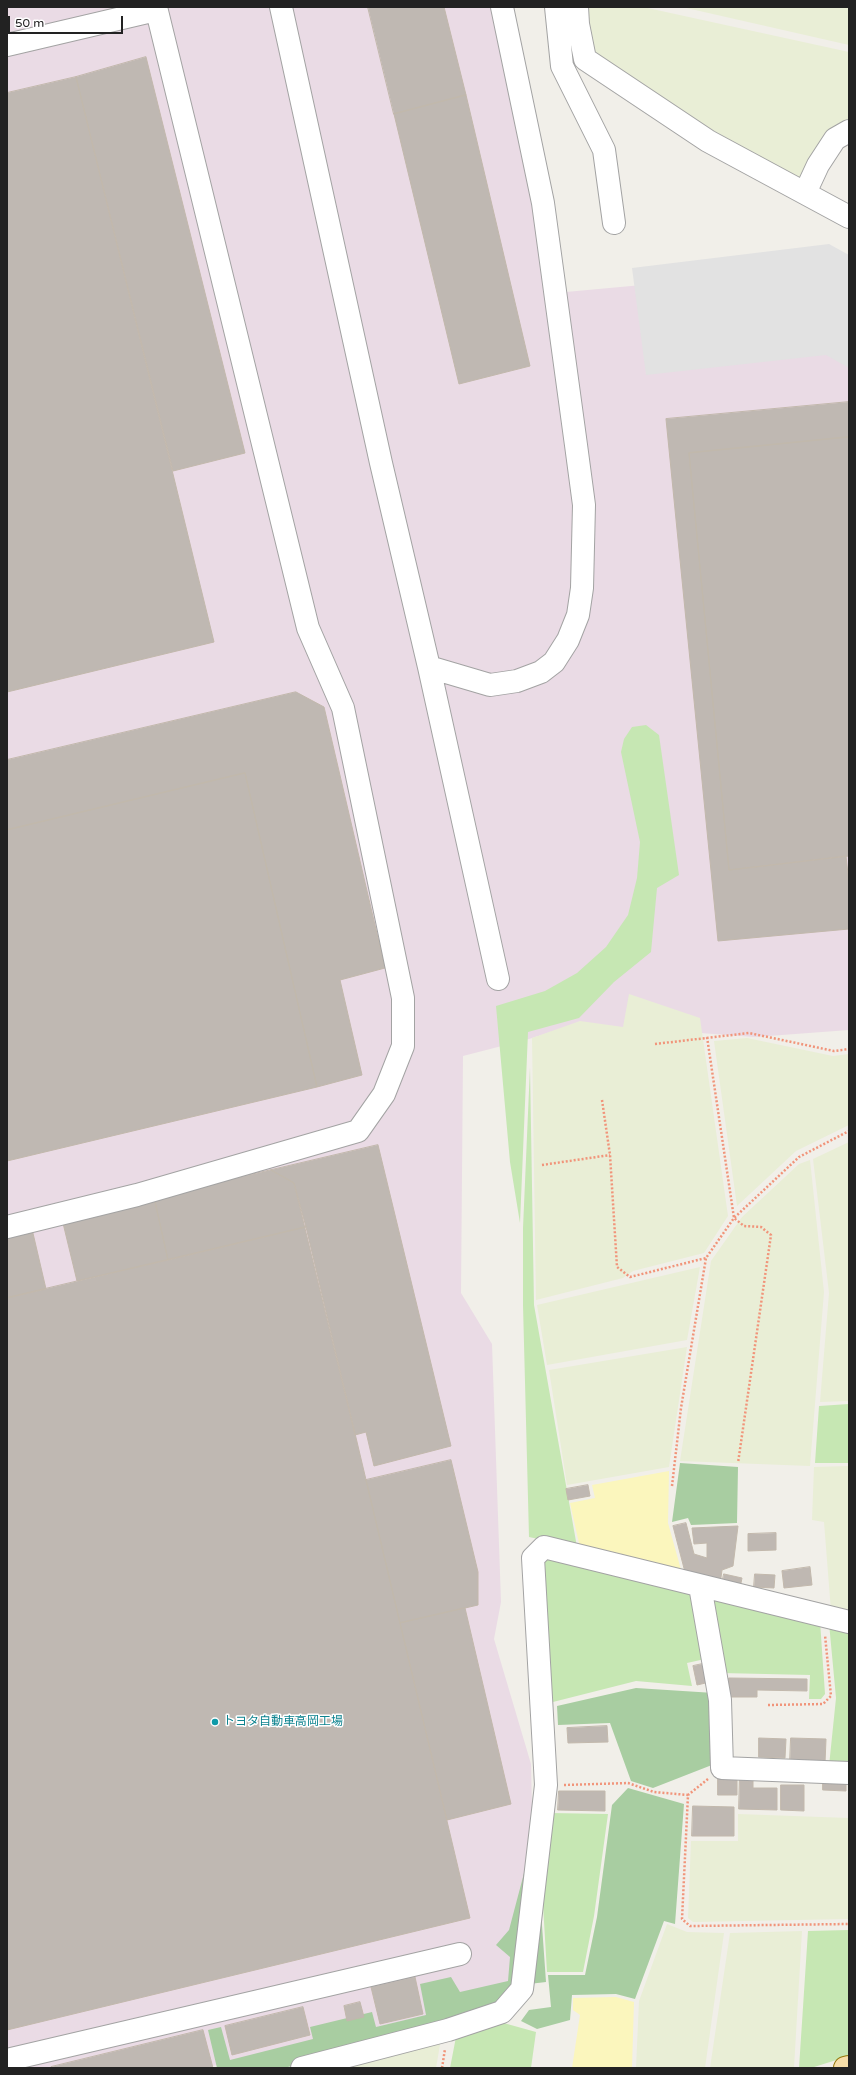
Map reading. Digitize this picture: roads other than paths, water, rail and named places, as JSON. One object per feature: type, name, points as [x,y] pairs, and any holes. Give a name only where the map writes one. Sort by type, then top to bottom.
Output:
[{"type":"main road","points":[[845,2068],[849,2067]]},
{"type":"street","points":[[281,7],[381,462],[430,667],[498,979]]},
{"type":"street","points":[[430,667],[490,685],[516,681],[541,672],[554,662],[568,640],[578,615],[582,588],[584,505],[543,204],[502,7]]},
{"type":"street","points":[[556,7],[562,66],[604,150],[614,224]]},
{"type":"street","points":[[577,7],[578,24],[585,59],[708,141],[849,217]]},
{"type":"street","points":[[7,45],[156,8],[308,628],[343,708],[403,998],[403,1046],[384,1094],[358,1131],[137,1195],[7,1227]]},
{"type":"street","points":[[805,193],[818,165],[835,139],[849,131]]},
{"type":"street","points":[[302,2068],[448,2030],[502,2012],[522,1989],[546,1785],[533,1558],[544,1547],[849,1622]]},
{"type":"street","points":[[700,1586],[720,1700],[722,1768],[849,1773]]},
{"type":"street","points":[[7,2060],[460,1954]]},
{"type":"place","name":"トヨタ自動車高岡工場","points":[[215,1722]]}]
